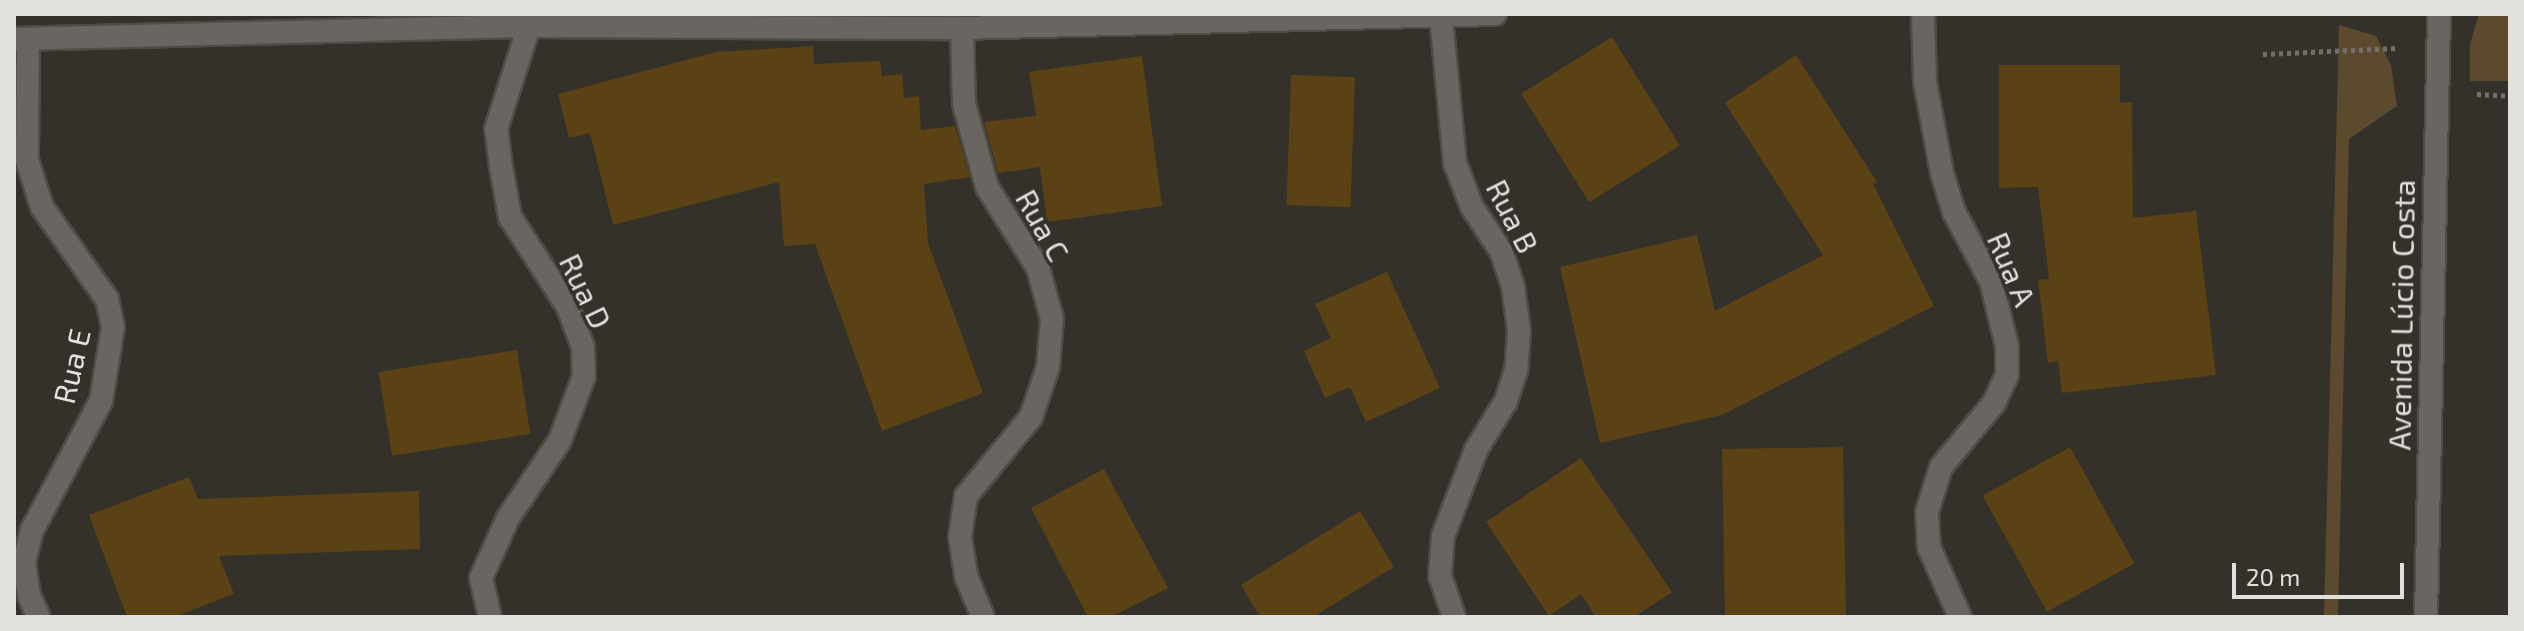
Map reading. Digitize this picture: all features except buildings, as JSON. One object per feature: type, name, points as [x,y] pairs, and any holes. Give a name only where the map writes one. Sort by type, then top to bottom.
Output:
[{"type":"street","points":[[21,39],[529,26],[962,28],[1495,14]]},
{"type":"street","name":"Rua A","points":[[1923,14],[1925,82],[1942,173],[1954,212],[1991,281],[2007,346],[2007,375],[1994,403],[1941,467],[1927,512],[1929,547],[1960,617]]},
{"type":"street","name":"Avenida Lúcio Costa","points":[[2426,617],[2439,14]]},
{"type":"street","name":"Rua B","points":[[1441,16],[1455,163],[1472,207],[1501,251],[1513,286],[1519,331],[1506,401],[1476,450],[1443,536],[1440,576],[1454,617]]},
{"type":"street","name":"Rua D","points":[[490,617],[481,578],[508,518],[560,440],[584,376],[583,347],[568,307],[510,217],[501,167],[496,129],[529,26]]},
{"type":"street","name":"Rua C","points":[[962,28],[964,104],[987,187],[1038,268],[1052,319],[1048,367],[1031,417],[966,496],[962,550],[966,576],[983,617]]},
{"type":"street","name":"Rua E","points":[[21,39],[27,160],[42,207],[107,299],[113,327],[101,401],[32,530],[24,563],[29,596],[39,617]]},
{"type":"path","points":[[2263,54],[2437,47]]},
{"type":"shaded area","points":[[2479,14],[2510,14],[2510,81],[2470,81],[2470,44]]},
{"type":"shaded area","points":[[2339,25],[2376,36],[2391,65],[2397,106],[2349,139],[2338,617],[2324,617]]}]
